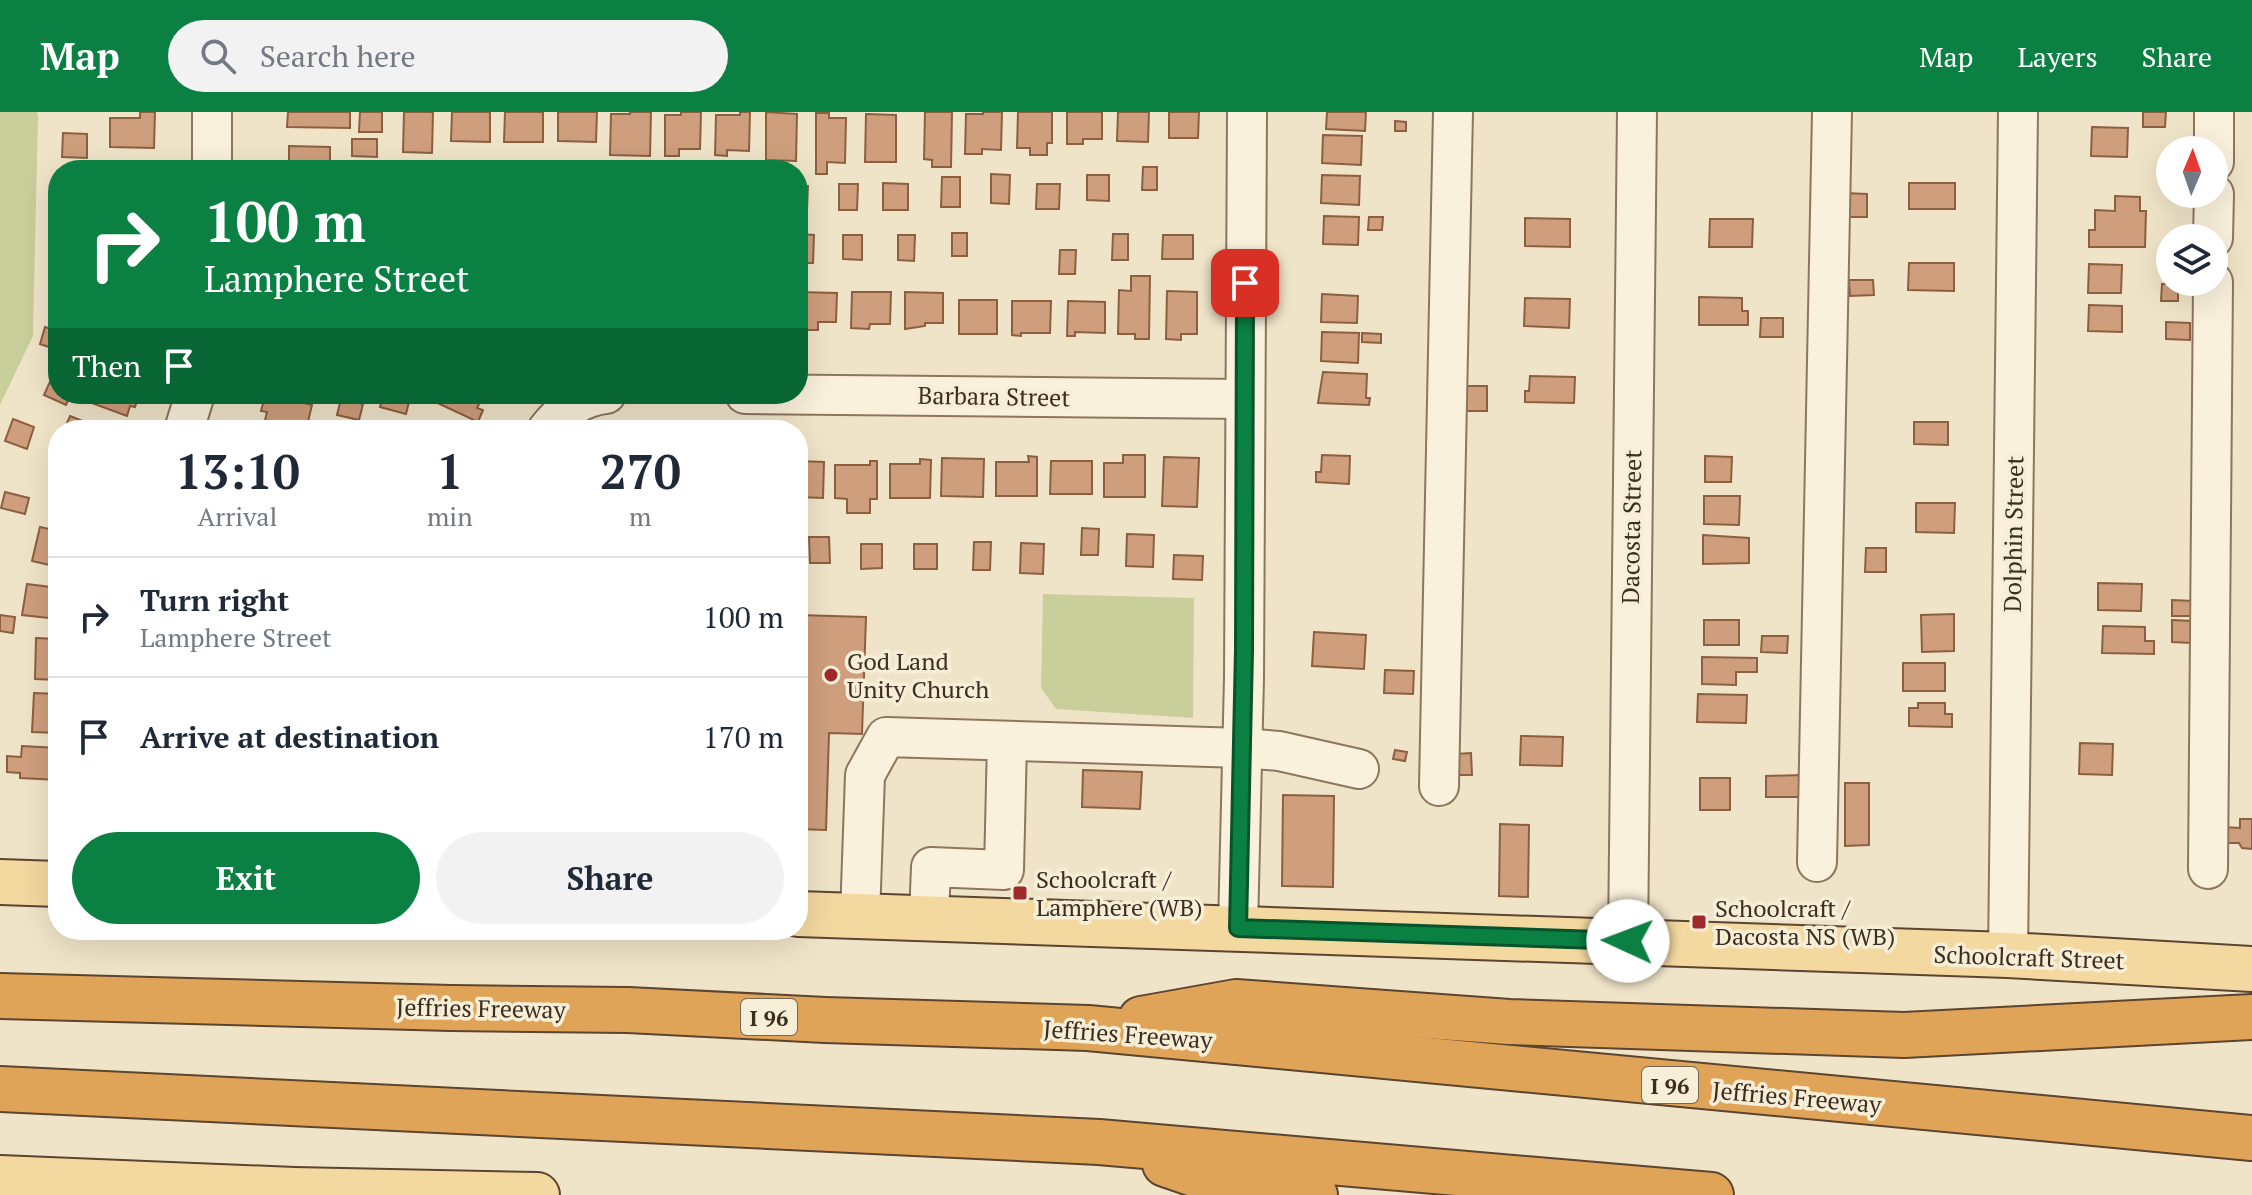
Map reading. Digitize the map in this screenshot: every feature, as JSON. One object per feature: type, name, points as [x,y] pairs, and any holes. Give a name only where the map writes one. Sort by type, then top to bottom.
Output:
[{"type":"highway","name":"Jeffries Freeway","points":[[20,997],[628,1010],[1088,1028],[2252,1138]]},
{"type":"highway","points":[[1088,1028],[1236,1002],[1509,1022],[1904,1035],[2252,1017]]},
{"type":"highway","points":[[0,1089],[1099,1142],[1711,1195]]},
{"type":"highway","points":[[1099,1142],[1229,1186],[1315,1195]]},
{"type":"main road","points":[[0,882],[48,884]]},
{"type":"main road","name":"Schoolcraft Street","points":[[808,914],[2008,955],[2252,969]]},
{"type":"main road","points":[[0,1178],[537,1195]]},
{"type":"street","points":[[212,112],[212,160]]},
{"type":"street","points":[[1238,928],[1245,568],[1247,112]]},
{"type":"street","points":[[1439,786],[1453,112]]},
{"type":"street","name":"Dacosta Street","points":[[1628,941],[1637,112]]},
{"type":"street","points":[[1817,862],[1832,112]]},
{"type":"street","name":"Dolphin Street","points":[[2008,955],[2018,112]]},
{"type":"street","points":[[2214,112],[2214,136]]},
{"type":"street","points":[[2208,869],[2213,296]]},
{"type":"street","name":"Barbara Street","points":[[808,395],[1244,399]]},
{"type":"street","points":[[555,420],[574,404]]},
{"type":"street","points":[[860,916],[865,775],[886,737],[1242,748],[1279,751],[1359,769]]},
{"type":"street","points":[[929,917],[931,867],[1004,870],[1007,741]]},
{"type":"green space","points":[[0,112],[37,112],[38,116],[33,336],[0,405]]},
{"type":"green space","points":[[1043,594],[1194,598],[1193,718],[1056,709],[1041,688]]},
{"type":"building","points":[[140,112],[155,112],[154,148],[110,147],[110,118],[140,118]]},
{"type":"building","points":[[288,112],[350,112],[350,128],[287,127]]},
{"type":"building","points":[[360,112],[382,112],[382,132],[359,132]]},
{"type":"building","points":[[404,112],[433,112],[432,153],[403,152]]},
{"type":"building","points":[[452,112],[490,112],[490,142],[451,141]]},
{"type":"building","points":[[505,112],[543,112],[543,142],[504,142]]},
{"type":"building","points":[[558,112],[597,112],[596,142],[558,141]]},
{"type":"building","points":[[651,112],[650,156],[610,155],[611,114]]},
{"type":"building","points":[[681,112],[701,112],[700,149],[679,149],[679,156],[665,156],[665,115],[681,115]]},
{"type":"building","points":[[740,112],[750,112],[749,151],[727,150],[727,156],[715,155],[716,115],[740,115]]},
{"type":"building","points":[[766,112],[797,114],[796,160],[766,160]]},
{"type":"building","points":[[925,112],[952,112],[951,167],[932,167],[932,160],[924,159]]},
{"type":"building","points":[[1002,112],[1001,150],[982,149],[982,154],[965,154],[966,114]]},
{"type":"building","points":[[1018,112],[1052,112],[1052,143],[1047,143],[1047,155],[1030,155],[1030,148],[1017,148]]},
{"type":"building","points":[[1067,112],[1102,112],[1102,139],[1083,139],[1083,144],[1067,144]]},
{"type":"building","points":[[1118,112],[1149,112],[1148,142],[1117,141]]},
{"type":"building","points":[[1169,112],[1199,112],[1198,138],[1169,138]]},
{"type":"building","points":[[1327,112],[1366,112],[1365,131],[1326,129]]},
{"type":"building","points":[[2143,112],[2166,112],[2165,127],[2143,127]]},
{"type":"building","points":[[816,113],[829,113],[829,118],[846,118],[845,163],[827,162],[827,174],[816,174]]},
{"type":"building","points":[[866,114],[896,115],[896,162],[865,162]]},
{"type":"building","points":[[1395,121],[1406,122],[1406,131],[1395,131]]},
{"type":"building","points":[[2092,127],[2128,128],[2127,157],[2091,156]]},
{"type":"building","points":[[63,133],[87,134],[87,158],[62,157]]},
{"type":"building","points":[[1323,135],[1362,136],[1361,165],[1322,163]]},
{"type":"building","points":[[352,139],[377,139],[377,157],[352,156]]},
{"type":"building","points":[[289,146],[330,147],[330,160],[289,160]]},
{"type":"building","points":[[1143,167],[1157,167],[1157,190],[1142,190]]},
{"type":"building","points":[[991,174],[1010,175],[1009,204],[991,203]]},
{"type":"building","points":[[1087,175],[1109,175],[1109,201],[1087,200]]},
{"type":"building","points":[[1322,175],[1360,176],[1359,205],[1321,203]]},
{"type":"building","points":[[942,177],[960,177],[960,207],[941,207]]},
{"type":"building","points":[[883,183],[908,184],[908,210],[883,210]]},
{"type":"building","points":[[1909,183],[1955,183],[1955,209],[1909,209]]},
{"type":"building","points":[[839,184],[858,184],[857,210],[839,210]]},
{"type":"building","points":[[1037,184],[1060,184],[1059,209],[1036,209]]},
{"type":"building","points":[[1845,193],[1867,194],[1867,217],[1844,217]]},
{"type":"building","points":[[2115,196],[2140,197],[2140,211],[2146,211],[2145,247],[2089,247],[2089,230],[2095,230],[2095,210],[2115,211]]},
{"type":"building","points":[[1324,216],[1359,217],[1358,245],[1323,244]]},
{"type":"building","points":[[1369,217],[1383,217],[1382,230],[1368,230]]},
{"type":"building","points":[[1525,218],[1570,219],[1570,247],[1525,246]]},
{"type":"building","points":[[1710,219],[1753,219],[1752,247],[1709,247]]},
{"type":"building","points":[[952,233],[967,233],[967,256],[952,256]]},
{"type":"building","points":[[1113,234],[1128,234],[1128,260],[1112,260]]},
{"type":"building","points":[[808,235],[814,235],[813,263],[808,263]]},
{"type":"building","points":[[843,235],[862,235],[862,260],[843,259]]},
{"type":"building","points":[[898,235],[915,235],[914,261],[898,260]]},
{"type":"building","points":[[1163,235],[1193,235],[1193,259],[1162,259]]},
{"type":"building","points":[[1060,250],[1076,250],[1075,274],[1059,274]]},
{"type":"building","points":[[1909,263],[1954,263],[1954,291],[1908,290]]},
{"type":"building","points":[[2089,264],[2122,265],[2121,293],[2088,293]]},
{"type":"building","points":[[1131,276],[1150,276],[1149,339],[1135,339],[1135,334],[1118,334],[1119,290],[1131,291]]},
{"type":"building","points":[[1849,280],[1873,280],[1874,295],[1850,296]]},
{"type":"building","points":[[1167,291],[1197,292],[1197,334],[1181,334],[1181,340],[1166,339]]},
{"type":"building","points":[[808,292],[837,293],[836,322],[818,322],[818,330],[808,330]]},
{"type":"building","points":[[852,292],[891,292],[890,324],[870,324],[869,329],[851,328]]},
{"type":"building","points":[[905,292],[943,293],[943,323],[925,323],[925,326],[905,329]]},
{"type":"building","points":[[1322,294],[1358,296],[1357,323],[1321,322]]},
{"type":"building","points":[[2161,296],[2178,296],[2178,301],[2161,301]]},
{"type":"building","points":[[1699,297],[1742,298],[1742,311],[1748,311],[1748,325],[1699,325]]},
{"type":"building","points":[[1525,298],[1570,299],[1569,328],[1524,326]]},
{"type":"building","points":[[959,300],[997,300],[997,334],[959,334]]},
{"type":"building","points":[[1012,301],[1051,301],[1050,333],[1012,335]]},
{"type":"building","points":[[1068,301],[1105,302],[1105,333],[1075,332],[1075,336],[1067,336]]},
{"type":"building","points":[[2089,305],[2122,306],[2122,332],[2088,331]]},
{"type":"building","points":[[1761,318],[1783,318],[1783,337],[1760,337]]},
{"type":"building","points":[[2166,322],[2190,323],[2190,340],[2166,339]]},
{"type":"building","points":[[45,327],[48,328],[48,347],[40,344]]},
{"type":"building","points":[[1322,332],[1359,333],[1358,363],[1321,361]]},
{"type":"building","points":[[1362,333],[1381,334],[1381,343],[1362,342]]},
{"type":"building","points":[[1323,372],[1367,374],[1366,398],[1370,398],[1369,405],[1318,403]]},
{"type":"building","points":[[1530,376],[1575,377],[1574,403],[1525,402]]},
{"type":"building","points":[[1460,386],[1487,386],[1487,411],[1460,411]]},
{"type":"building","points":[[94,404],[136,404],[135,407],[130,406],[127,416]]},
{"type":"building","points":[[263,404],[312,405],[308,420],[265,420],[267,412],[261,411]]},
{"type":"building","points":[[340,404],[363,404],[359,420],[337,415]]},
{"type":"building","points":[[381,404],[408,404],[406,414],[380,407]]},
{"type":"building","points":[[440,404],[479,404],[477,408],[483,410],[479,420]]},
{"type":"building","points":[[13,419],[34,427],[27,449],[5,441]]},
{"type":"building","points":[[1914,422],[1948,422],[1948,445],[1914,444]]},
{"type":"building","points":[[1123,455],[1145,455],[1145,497],[1104,497],[1104,463],[1123,463]]},
{"type":"building","points":[[1322,455],[1350,456],[1349,484],[1316,482],[1316,472],[1321,472]]},
{"type":"building","points":[[1028,456],[1037,457],[1037,496],[996,496],[996,462],[1029,462]]},
{"type":"building","points":[[1705,456],[1732,457],[1731,482],[1705,482]]},
{"type":"building","points":[[1164,457],[1199,458],[1197,507],[1162,506]]},
{"type":"building","points":[[942,458],[984,459],[983,497],[941,496]]},
{"type":"building","points":[[920,459],[931,460],[930,498],[890,498],[890,464],[920,464]]},
{"type":"building","points":[[808,461],[824,462],[823,498],[808,497]]},
{"type":"building","points":[[870,461],[877,461],[877,499],[870,499],[870,513],[847,513],[847,499],[835,498],[835,465],[870,465]]},
{"type":"building","points":[[1051,461],[1092,461],[1092,494],[1050,494]]},
{"type":"building","points":[[5,492],[29,498],[25,514],[1,508]]},
{"type":"building","points":[[1704,496],[1740,496],[1739,525],[1704,524]]},
{"type":"building","points":[[1916,503],[1955,503],[1954,533],[1916,532]]},
{"type":"building","points":[[40,527],[48,529],[48,565],[32,561]]},
{"type":"building","points":[[1082,528],[1099,529],[1098,555],[1081,555]]},
{"type":"building","points":[[1127,534],[1154,535],[1153,567],[1126,566]]},
{"type":"building","points":[[1703,535],[1749,538],[1749,563],[1703,564]]},
{"type":"building","points":[[809,537],[829,537],[830,563],[810,563]]},
{"type":"building","points":[[974,542],[991,542],[990,570],[973,570]]},
{"type":"building","points":[[1021,543],[1044,544],[1043,574],[1020,573]]},
{"type":"building","points":[[861,544],[882,544],[882,568],[861,569]]},
{"type":"building","points":[[914,544],[937,544],[937,569],[914,569]]},
{"type":"building","points":[[1866,548],[1886,548],[1886,572],[1865,572]]},
{"type":"building","points":[[1174,555],[1203,556],[1202,580],[1173,579]]},
{"type":"building","points":[[2098,583],[2142,584],[2141,611],[2098,610]]},
{"type":"building","points":[[27,584],[48,587],[48,618],[22,615]]},
{"type":"building","points":[[2172,600],[2193,601],[2193,616],[2172,616]]},
{"type":"building","points":[[1954,614],[1954,651],[1922,652],[1921,615]]},
{"type":"building","points":[[0,615],[15,617],[13,633],[0,631]]},
{"type":"building","name":"God Land Unity Church","points":[[808,615],[866,617],[862,734],[829,733],[826,830],[808,829]]},
{"type":"building","points":[[1704,620],[1739,620],[1739,645],[1704,645]]},
{"type":"building","points":[[2172,620],[2192,621],[2191,643],[2172,642]]},
{"type":"building","points":[[2103,626],[2145,627],[2145,641],[2154,641],[2154,654],[2102,653]]},
{"type":"building","points":[[1314,632],[1366,635],[1364,669],[1312,666]]},
{"type":"building","points":[[1762,636],[1788,636],[1787,653],[1761,652]]},
{"type":"building","points":[[36,638],[48,639],[48,680],[35,679]]},
{"type":"building","points":[[1702,657],[1757,658],[1757,672],[1736,672],[1736,685],[1702,684]]},
{"type":"building","points":[[1903,663],[1945,663],[1945,691],[1903,691]]},
{"type":"building","points":[[1385,670],[1414,671],[1413,694],[1384,693]]},
{"type":"building","points":[[34,693],[48,694],[48,733],[32,732]]},
{"type":"building","points":[[1698,694],[1747,695],[1746,723],[1697,722]]},
{"type":"building","points":[[1918,703],[1945,703],[1945,714],[1952,714],[1952,727],[1909,726],[1909,708],[1918,708]]},
{"type":"building","points":[[1521,736],[1563,737],[1562,766],[1520,765]]},
{"type":"building","points":[[2080,743],[2113,744],[2112,775],[2079,774]]},
{"type":"building","points":[[22,746],[48,747],[48,779],[20,778],[20,773],[7,772],[7,756],[21,757]]},
{"type":"building","points":[[1395,750],[1407,752],[1405,761],[1393,759]]},
{"type":"building","points":[[1471,753],[1472,775],[1456,775],[1455,754]]},
{"type":"building","points":[[1083,770],[1142,772],[1140,809],[1082,807]]},
{"type":"building","points":[[1801,775],[1800,797],[1766,797],[1766,776]]},
{"type":"building","points":[[1700,778],[1730,778],[1730,810],[1700,810]]},
{"type":"building","points":[[1845,783],[1869,783],[1869,845],[1845,846]]},
{"type":"building","points":[[1283,795],[1334,796],[1333,887],[1282,886]]},
{"type":"building","points":[[2240,819],[2252,819],[2252,849],[2242,848],[2239,843],[2223,843],[2224,827],[2240,828]]},
{"type":"building","points":[[1500,824],[1529,825],[1528,897],[1499,896]]},
{"type":"place","name":"God Land Unity Church","points":[[831,675]]},
{"type":"place","name":"Schoolcraft / Lamphere (WB)","points":[[1020,893]]},
{"type":"place","name":"Schoolcraft / Dacosta NS (WB)","points":[[1699,922]]},
{"type":"route","points":[[1245,283],[1245,568],[1238,928],[1628,941]]}]
